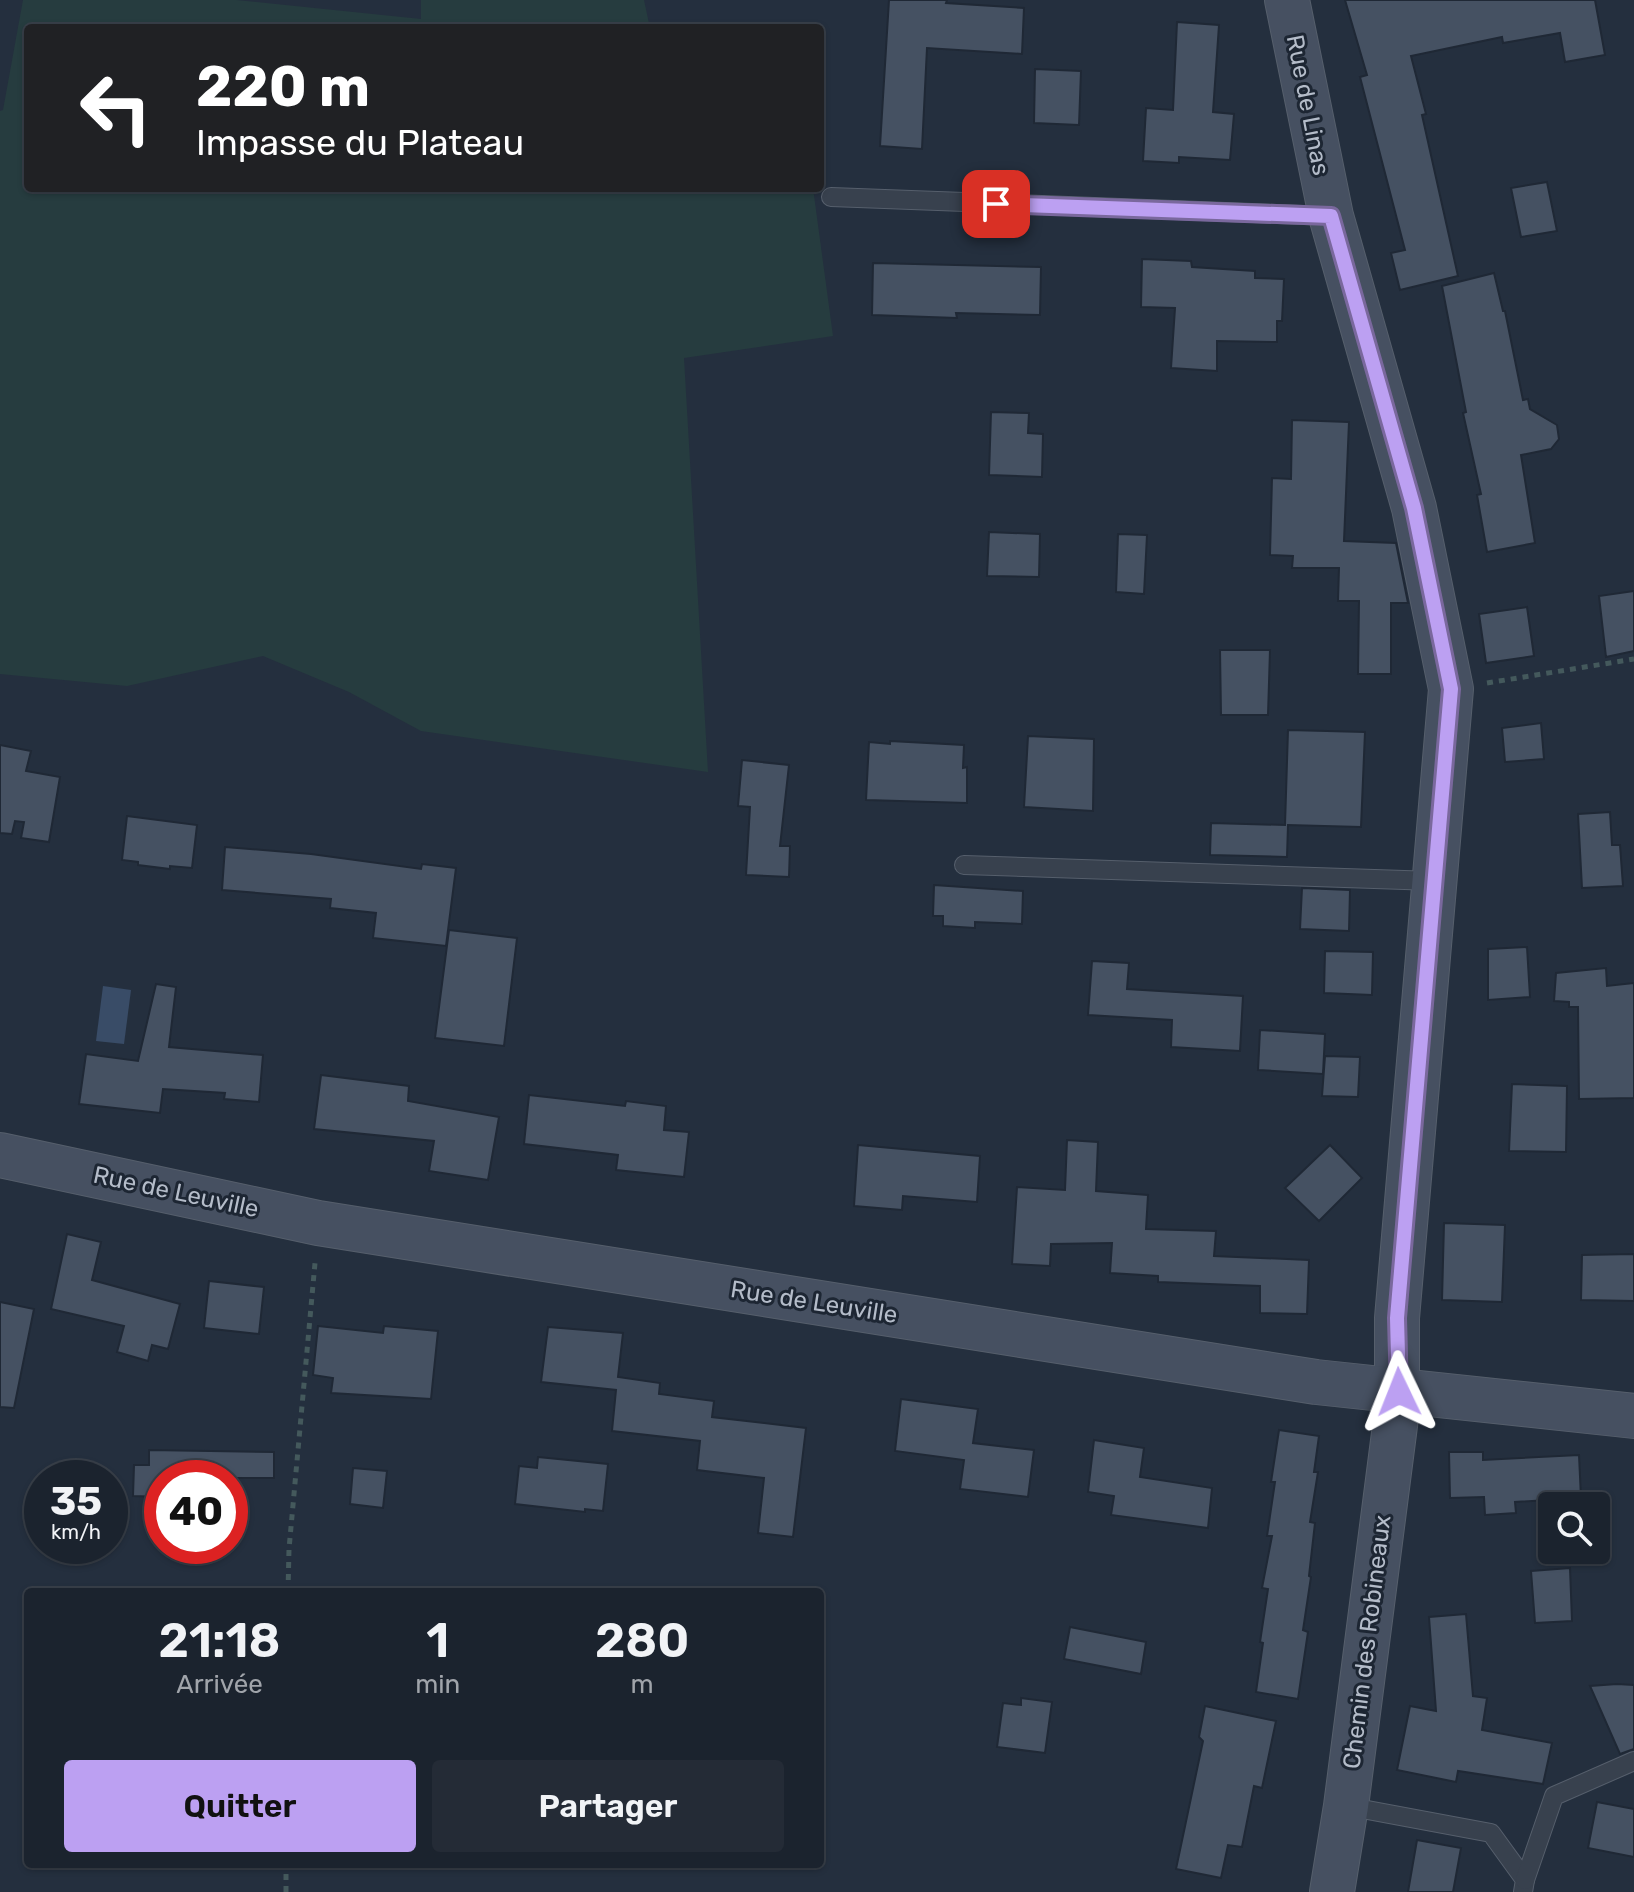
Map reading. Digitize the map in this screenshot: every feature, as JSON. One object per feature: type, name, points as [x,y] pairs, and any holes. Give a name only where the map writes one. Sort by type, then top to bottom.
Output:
[{"type":"street","name":"Rue de Linas","points":[[1287,0],[1331,216],[1414,508],[1451,689],[1397,1318],[1399,1392]]},
{"type":"street","name":"Rue de Leuville","points":[[0,1155],[318,1223],[1316,1382],[1634,1416]]},
{"type":"street","name":"Chemin des Robineaux","points":[[1332,1892],[1346,1806],[1399,1392]]},
{"type":"lane","points":[[831,197],[1331,216]]},
{"type":"lane","points":[[964,865],[1434,881]]},
{"type":"lane","points":[[1524,1886],[1554,1796],[1634,1761]]},
{"type":"lane","points":[[1346,1806],[1491,1833],[1524,1886]]},
{"type":"path","points":[[1451,689],[1634,659]]},
{"type":"path","points":[[288,1588],[318,1223]]},
{"type":"path","points":[[286,1868],[286,1892]]},
{"type":"green space","points":[[23,0],[236,0],[421,19],[421,0],[644,0],[649,24],[24,24],[24,192],[814,192],[833,336],[684,358],[708,772],[421,731],[349,692],[263,656],[127,686],[0,674],[0,111],[3,110]]},
{"type":"water","points":[[103,986],[131,990],[124,1044],[96,1041]]},
{"type":"building","points":[[889,0],[947,0],[946,3],[1024,8],[1022,54],[927,48],[922,149],[880,146]]},
{"type":"building","points":[[1345,0],[1595,0],[1605,55],[1565,62],[1560,33],[1503,43],[1502,37],[1411,56],[1426,114],[1422,115],[1458,276],[1400,290],[1391,253],[1405,250],[1360,77],[1367,75]]},
{"type":"building","points":[[1177,22],[1219,25],[1213,112],[1234,114],[1230,160],[1179,157],[1179,163],[1143,161],[1146,108],[1173,110]]},
{"type":"building","points":[[1035,69],[1081,71],[1079,125],[1034,123]]},
{"type":"building","points":[[1547,182],[1557,231],[1521,237],[1511,188]]},
{"type":"building","points":[[1142,259],[1191,261],[1192,267],[1255,271],[1255,278],[1284,279],[1282,321],[1277,321],[1277,342],[1217,341],[1217,371],[1171,368],[1175,308],[1141,307]]},
{"type":"building","points":[[873,263],[1041,267],[1040,315],[956,313],[957,318],[872,315]]},
{"type":"building","points":[[1494,273],[1523,400],[1528,399],[1530,409],[1557,425],[1559,439],[1551,449],[1521,455],[1535,543],[1487,552],[1477,495],[1481,494],[1463,413],[1466,412],[1442,286]]},
{"type":"building","points":[[991,412],[1029,413],[1028,433],[1043,434],[1042,477],[989,475]]},
{"type":"building","points":[[1292,420],[1349,422],[1344,541],[1396,543],[1408,603],[1391,603],[1391,674],[1358,674],[1359,601],[1338,601],[1339,568],[1292,568],[1293,556],[1270,555],[1272,478],[1291,479]]},
{"type":"building","points":[[989,532],[1040,534],[1039,577],[987,576]]},
{"type":"building","points":[[1118,534],[1147,535],[1144,594],[1116,592]]},
{"type":"building","points":[[1634,591],[1634,651],[1606,657],[1599,596]]},
{"type":"building","points":[[1527,607],[1534,656],[1486,663],[1479,614]]},
{"type":"building","points":[[1220,650],[1270,650],[1268,715],[1221,715]]},
{"type":"building","points":[[1541,723],[1544,759],[1505,762],[1502,728]]},
{"type":"building","points":[[1288,730],[1365,732],[1361,827],[1288,825],[1287,857],[1210,855],[1211,823],[1285,825]]},
{"type":"building","points":[[1028,736],[1094,739],[1093,811],[1024,807]]},
{"type":"building","points":[[890,741],[964,745],[967,803],[866,800],[869,742],[890,744]]},
{"type":"building","points":[[0,745],[31,751],[26,771],[60,777],[49,842],[21,838],[24,822],[15,821],[12,834],[0,833]]},
{"type":"building","points":[[742,760],[789,765],[780,846],[790,846],[789,877],[746,875],[750,807],[738,806]]},
{"type":"building","points":[[1610,812],[1612,845],[1620,845],[1623,886],[1582,888],[1578,814]]},
{"type":"building","points":[[127,816],[197,825],[192,868],[170,866],[170,869],[122,860]]},
{"type":"building","points":[[225,847],[311,854],[421,869],[422,864],[456,868],[446,946],[373,938],[376,913],[330,908],[331,899],[222,890]]},
{"type":"building","points":[[934,885],[1023,891],[1022,924],[975,922],[975,928],[943,926],[943,916],[933,916]]},
{"type":"building","points":[[1302,888],[1350,890],[1349,931],[1300,929]]},
{"type":"building","points":[[449,930],[517,938],[504,1046],[435,1038]]},
{"type":"building","points":[[1527,947],[1530,997],[1488,1000],[1488,949]]},
{"type":"building","points":[[1325,951],[1373,952],[1372,995],[1324,993]]},
{"type":"building","points":[[1092,961],[1129,963],[1127,989],[1243,996],[1240,1051],[1171,1047],[1172,1020],[1088,1015]]},
{"type":"building","points":[[1606,968],[1607,986],[1634,983],[1634,1098],[1579,1099],[1578,1007],[1569,1007],[1569,1002],[1554,1001],[1556,973]]},
{"type":"building","points":[[156,984],[176,987],[169,1047],[263,1055],[259,1102],[224,1099],[225,1093],[163,1089],[160,1113],[79,1104],[86,1054],[138,1061]]},
{"type":"building","points":[[1260,1030],[1325,1034],[1323,1074],[1258,1070]]},
{"type":"building","points":[[1325,1056],[1360,1057],[1358,1097],[1322,1096]]},
{"type":"building","points":[[321,1075],[409,1086],[408,1101],[499,1117],[488,1180],[429,1171],[434,1141],[314,1129]]},
{"type":"building","points":[[1512,1084],[1567,1086],[1566,1152],[1509,1151]]},
{"type":"building","points":[[529,1095],[625,1106],[626,1101],[666,1106],[664,1130],[689,1132],[684,1177],[616,1170],[618,1155],[524,1144]]},
{"type":"building","points":[[1067,1140],[1098,1142],[1096,1191],[1148,1195],[1146,1229],[1216,1231],[1214,1256],[1309,1260],[1307,1314],[1260,1313],[1260,1286],[1158,1282],[1158,1276],[1110,1273],[1112,1243],[1051,1244],[1050,1266],[1012,1264],[1017,1187],[1065,1190]]},
{"type":"building","points":[[858,1145],[980,1156],[977,1202],[903,1196],[902,1210],[854,1206]]},
{"type":"building","points":[[1330,1145],[1362,1178],[1319,1221],[1285,1188]]},
{"type":"building","points":[[1444,1223],[1505,1225],[1502,1302],[1442,1300]]},
{"type":"building","points":[[67,1234],[101,1242],[92,1280],[180,1304],[168,1349],[152,1345],[148,1361],[117,1352],[124,1326],[51,1309]]},
{"type":"building","points":[[1634,1254],[1634,1301],[1581,1300],[1582,1255]]},
{"type":"building","points":[[209,1281],[264,1287],[259,1334],[204,1328]]},
{"type":"building","points":[[0,1302],[34,1309],[14,1408],[0,1407]]},
{"type":"building","points":[[318,1326],[383,1333],[384,1326],[438,1331],[431,1399],[331,1393],[333,1378],[313,1375]]},
{"type":"building","points":[[548,1327],[623,1333],[618,1377],[660,1383],[659,1394],[714,1401],[712,1417],[806,1428],[793,1537],[758,1533],[764,1478],[697,1470],[700,1441],[612,1431],[616,1390],[541,1382]]},
{"type":"building","points":[[901,1399],[978,1409],[973,1443],[1034,1450],[1028,1497],[960,1489],[964,1460],[895,1451]]},
{"type":"building","points":[[1279,1430],[1319,1436],[1314,1472],[1318,1472],[1310,1522],[1315,1523],[1311,1577],[1303,1630],[1308,1632],[1298,1699],[1256,1692],[1268,1589],[1262,1588],[1272,1536],[1267,1536],[1275,1482],[1271,1482]]},
{"type":"building","points":[[1094,1440],[1144,1448],[1140,1477],[1212,1488],[1208,1528],[1111,1515],[1114,1496],[1088,1492]]},
{"type":"building","points":[[149,1450],[274,1452],[274,1478],[248,1478],[248,1460],[149,1460]]},
{"type":"building","points":[[1449,1452],[1483,1452],[1483,1460],[1579,1455],[1581,1492],[1538,1492],[1538,1501],[1515,1502],[1516,1513],[1485,1515],[1484,1497],[1450,1498]]},
{"type":"building","points":[[538,1457],[608,1464],[603,1511],[585,1509],[585,1512],[515,1504],[519,1466],[537,1468]]},
{"type":"building","points":[[134,1465],[144,1465],[144,1496],[133,1496]]},
{"type":"building","points":[[353,1468],[387,1471],[383,1508],[350,1504]]},
{"type":"building","points":[[1570,1568],[1572,1621],[1535,1623],[1531,1571]]},
{"type":"building","points":[[1466,1614],[1473,1696],[1487,1698],[1482,1730],[1552,1743],[1543,1784],[1458,1771],[1456,1782],[1397,1770],[1410,1706],[1436,1711],[1429,1617]]},
{"type":"building","points":[[1070,1627],[1146,1642],[1141,1674],[1064,1659]]},
{"type":"building","points":[[1634,1685],[1634,1749],[1620,1754],[1590,1686]]},
{"type":"building","points":[[1021,1698],[1052,1702],[1045,1753],[997,1747],[1003,1703],[1021,1705]]},
{"type":"building","points":[[1205,1706],[1276,1721],[1262,1788],[1254,1786],[1242,1847],[1228,1845],[1221,1878],[1176,1869],[1203,1741],[1199,1737]]},
{"type":"building","points":[[1597,1802],[1634,1809],[1634,1857],[1588,1848]]},
{"type":"building","points":[[1417,1840],[1461,1848],[1453,1892],[1408,1892]]},
{"type":"route","points":[[996,204],[1331,216],[1414,508],[1451,689],[1397,1318],[1399,1392]]}]
